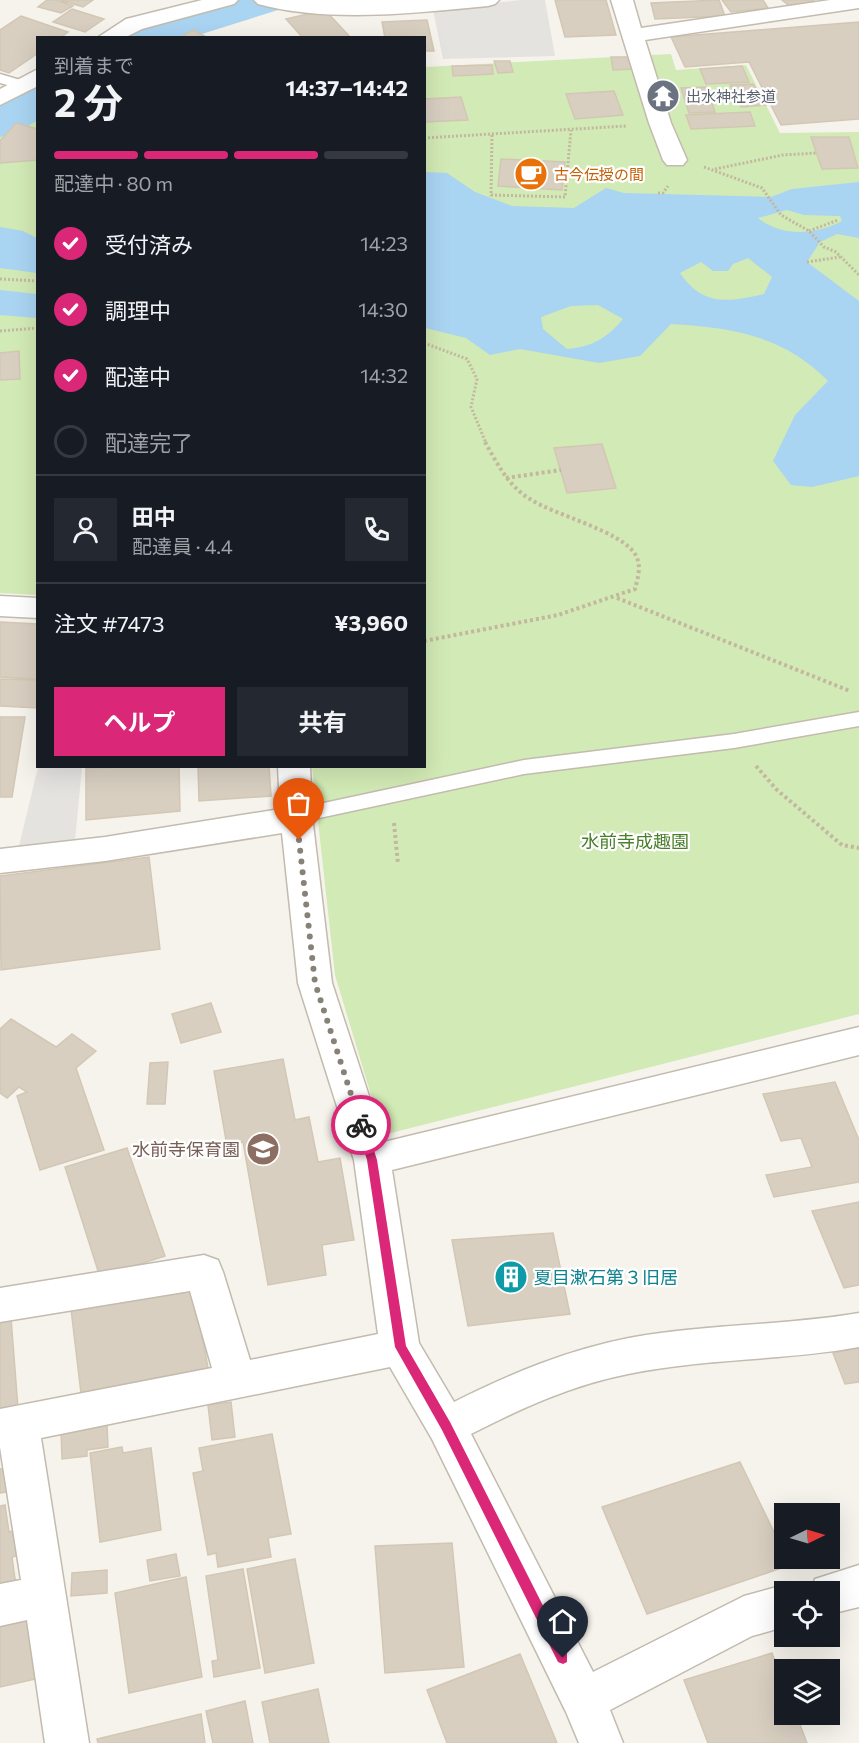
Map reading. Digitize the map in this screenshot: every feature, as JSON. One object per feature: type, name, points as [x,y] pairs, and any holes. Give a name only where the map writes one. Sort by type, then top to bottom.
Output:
[{"type":"street","points":[[111,36],[134,24],[227,0]]},
{"type":"street","points":[[275,3],[410,7],[488,0]]},
{"type":"street","points":[[622,0],[660,123],[675,160]]},
{"type":"street","points":[[632,36],[746,21],[859,2]]},
{"type":"street","points":[[0,98],[30,80]]},
{"type":"street","points":[[0,606],[36,608]]},
{"type":"street","points":[[294,768],[296,816],[315,983],[372,1160],[400,1347],[446,1426],[584,1700],[601,1743]]},
{"type":"street","points":[[0,861],[105,849],[278,822],[296,816]]},
{"type":"street","points":[[372,1160],[859,1041]]},
{"type":"street","points":[[0,1305],[204,1272],[236,1381]]},
{"type":"street","points":[[446,1426],[525,1385],[598,1362],[677,1350],[820,1338],[859,1330]]},
{"type":"street","points":[[67,1743],[44,1596],[9,1426],[400,1347]]},
{"type":"street","points":[[840,1591],[859,1586]]},
{"type":"street","points":[[0,1605],[44,1596]]},
{"type":"street","points":[[584,1700],[744,1617],[774,1609]]},
{"type":"lane","points":[[0,78],[30,80]]},
{"type":"lane","points":[[296,816],[524,767],[734,741],[859,719]]},
{"type":"path","points":[[426,138],[660,123]]},
{"type":"path","points":[[492,135],[491,195],[565,197],[571,130]]},
{"type":"path","points":[[714,170],[783,155],[817,153]]},
{"type":"path","points":[[675,160],[714,170],[762,188],[781,215],[809,231],[824,247],[840,257],[859,275]]},
{"type":"path","points":[[809,231],[838,220]]},
{"type":"path","points":[[807,262],[840,257]]},
{"type":"path","points":[[0,279],[36,281]]},
{"type":"path","points":[[0,331],[36,328]]},
{"type":"path","points":[[426,344],[467,359],[477,379],[471,407],[480,434],[506,478],[529,499],[618,539],[634,553],[640,569],[635,589],[616,597],[542,618],[426,641]]},
{"type":"path","points":[[506,478],[561,470]]},
{"type":"path","points":[[616,597],[859,694]]},
{"type":"path","points":[[734,741],[777,790],[842,845],[859,848]]},
{"type":"path","points":[[391,796],[398,864]]},
{"type":"green space","name":"水前寺成趣園","points":[[671,54],[676,70],[746,65],[780,133],[859,132],[859,1014],[383,1135],[335,975],[312,768],[426,768],[426,67]]},
{"type":"green space","points":[[36,108],[36,595],[0,593],[0,134]]},
{"type":"shaded area","points":[[521,0],[545,0],[555,56],[443,59],[433,10]]},
{"type":"shaded area","points":[[38,768],[82,768],[75,841],[18,850]]},
{"type":"water","points":[[426,172],[447,173],[475,192],[512,206],[574,208],[606,188],[624,193],[771,197],[792,189],[859,182],[859,238],[837,234],[820,242],[807,262],[859,301],[859,476],[812,487],[791,485],[773,461],[795,415],[828,381],[794,354],[756,337],[735,331],[671,324],[640,356],[599,363],[520,349],[490,355],[466,338],[426,328]],"holes":[[[787,210],[804,215],[840,216],[842,221],[821,229],[799,232],[777,228],[758,218]],[[748,258],[772,277],[764,294],[728,300],[707,297],[698,292],[680,273],[701,262],[713,271],[728,271],[733,264]],[[598,305],[623,319],[611,331],[591,344],[567,349],[543,329],[541,317],[571,306]]]},
{"type":"water","points":[[0,227],[23,231],[36,238],[36,273],[0,268]]},
{"type":"water","points":[[0,290],[36,294],[36,318],[0,315]]},
{"type":"building","points":[[47,0],[56,0],[73,6],[61,13],[38,7]]},
{"type":"building","points":[[60,0],[93,0],[83,7]]},
{"type":"building","points":[[555,0],[606,0],[616,35],[565,37]]},
{"type":"building","points":[[719,0],[725,16],[655,19],[651,3]]},
{"type":"building","points":[[722,0],[763,0],[768,8],[731,12]]},
{"type":"building","points":[[782,0],[813,0],[817,3],[793,9]]},
{"type":"building","points":[[72,9],[104,19],[85,32],[53,22]]},
{"type":"building","points":[[325,10],[349,36],[301,36],[286,19]]},
{"type":"building","points":[[21,16],[68,32],[63,36],[36,36],[36,54],[9,73],[0,70],[0,30]]},
{"type":"building","points":[[427,20],[434,51],[426,51],[426,36],[385,36],[382,22]]},
{"type":"building","points":[[859,22],[859,119],[781,125],[749,62],[685,67],[671,37]]},
{"type":"building","points":[[193,30],[204,36],[182,36]]},
{"type":"building","points":[[611,57],[633,57],[636,69],[613,70]]},
{"type":"building","points":[[494,61],[510,61],[513,72],[498,73]]},
{"type":"building","points":[[492,65],[493,74],[453,76],[452,66]]},
{"type":"building","points":[[742,66],[749,82],[706,84],[700,69]]},
{"type":"building","points":[[753,84],[766,105],[741,107],[730,85]]},
{"type":"building","points":[[707,87],[715,112],[689,113],[681,88]]},
{"type":"building","points":[[614,91],[623,115],[575,119],[566,94]]},
{"type":"building","points":[[461,97],[468,120],[426,122],[426,99]]},
{"type":"building","points":[[750,112],[755,126],[691,129],[686,115]]},
{"type":"building","points":[[16,123],[36,128],[36,160],[0,163],[0,141]]},
{"type":"building","points":[[811,137],[849,137],[858,168],[822,169]]},
{"type":"building","name":"古今伝授の間","points":[[501,159],[565,162],[562,190],[498,186]]},
{"type":"building","points":[[19,351],[20,379],[0,380],[0,353]]},
{"type":"building","points":[[602,444],[616,488],[567,493],[554,448]]},
{"type":"building","points":[[0,622],[36,624],[36,679],[0,677]]},
{"type":"building","points":[[0,679],[36,680],[36,708],[0,706]]},
{"type":"building","points":[[0,717],[25,717],[12,797],[0,797]]},
{"type":"building","points":[[86,768],[179,768],[180,811],[86,820]]},
{"type":"building","points":[[198,768],[269,768],[271,796],[199,801]]},
{"type":"building","points":[[149,857],[160,949],[1,970],[0,876]]},
{"type":"building","points":[[211,1003],[221,1032],[181,1043],[172,1014]]},
{"type":"building","points":[[11,1019],[56,1047],[72,1034],[96,1051],[76,1068],[104,1150],[40,1170],[17,1096],[27,1092],[19,1087],[7,1098],[0,1093],[0,1029]]},
{"type":"building","points":[[283,1059],[295,1120],[309,1117],[318,1162],[340,1158],[354,1240],[322,1245],[326,1275],[268,1285],[243,1142],[227,1146],[214,1071]]},
{"type":"building","points":[[168,1062],[165,1104],[147,1104],[150,1063]]},
{"type":"building","points":[[835,1082],[859,1140],[859,1182],[774,1197],[766,1175],[812,1167],[801,1138],[781,1141],[763,1094]]},
{"type":"building","points":[[127,1148],[165,1256],[100,1277],[65,1167]]},
{"type":"building","points":[[859,1202],[859,1285],[844,1288],[812,1211]]},
{"type":"building","name":"夏目漱石第３旧居","points":[[553,1233],[570,1314],[468,1326],[452,1240]]},
{"type":"building","points":[[193,1285],[208,1368],[81,1393],[71,1309]]},
{"type":"building","points":[[11,1318],[18,1408],[0,1411],[0,1319]]},
{"type":"building","points":[[859,1348],[859,1382],[845,1384],[833,1353]]},
{"type":"building","points":[[231,1402],[235,1437],[212,1440],[208,1405]]},
{"type":"building","points":[[107,1424],[108,1447],[87,1450],[87,1456],[62,1459],[61,1430]]},
{"type":"building","points":[[272,1434],[291,1534],[268,1538],[271,1557],[218,1567],[216,1553],[208,1555],[193,1473],[203,1471],[199,1448]]},
{"type":"building","points":[[122,1447],[123,1453],[151,1448],[161,1530],[100,1542],[90,1453]]},
{"type":"building","points":[[740,1462],[774,1532],[774,1569],[778,1569],[647,1614],[602,1507]]},
{"type":"building","points":[[10,1468],[12,1491],[0,1493],[0,1469]]},
{"type":"building","points":[[5,1505],[9,1532],[21,1529],[25,1554],[12,1557],[16,1586],[0,1589],[0,1506]]},
{"type":"building","points":[[452,1543],[464,1667],[385,1673],[375,1546]]},
{"type":"building","points":[[176,1554],[180,1576],[150,1581],[147,1560]]},
{"type":"building","points":[[295,1559],[314,1663],[265,1673],[247,1569]]},
{"type":"building","points":[[243,1569],[260,1668],[214,1677],[212,1661],[218,1660],[206,1576]]},
{"type":"building","points":[[107,1570],[107,1593],[71,1596],[72,1573]]},
{"type":"building","points":[[186,1577],[202,1677],[129,1693],[115,1593]]},
{"type":"building","points":[[33,1618],[40,1678],[0,1687],[0,1625]]},
{"type":"building","points":[[772,1653],[774,1659],[774,1725],[800,1725],[807,1743],[708,1743],[684,1680]]},
{"type":"building","points":[[520,1654],[557,1743],[447,1743],[427,1690]]},
{"type":"building","points":[[318,1689],[329,1743],[270,1743],[262,1702]]},
{"type":"building","points":[[245,1701],[253,1743],[213,1743],[206,1711]]},
{"type":"building","points":[[201,1714],[205,1743],[98,1743],[97,1739]]},
{"type":"waterway","points":[[151,36],[184,22],[261,0]]},
{"type":"waterway","points":[[0,121],[36,99]]},
{"type":"way so far","points":[[299,840],[315,983],[361,1125]]},
{"type":"place","name":"出水神社参道","points":[[663,96]]},
{"type":"place","name":"古今伝授の間","points":[[531,174]]},
{"type":"place","name":"水前寺保育園","points":[[263,1149]]},
{"type":"place","name":"夏目漱石第３旧居","points":[[511,1277]]},
{"type":"route","points":[[361,1125],[372,1160],[400,1347],[446,1426],[563,1658]]}]
